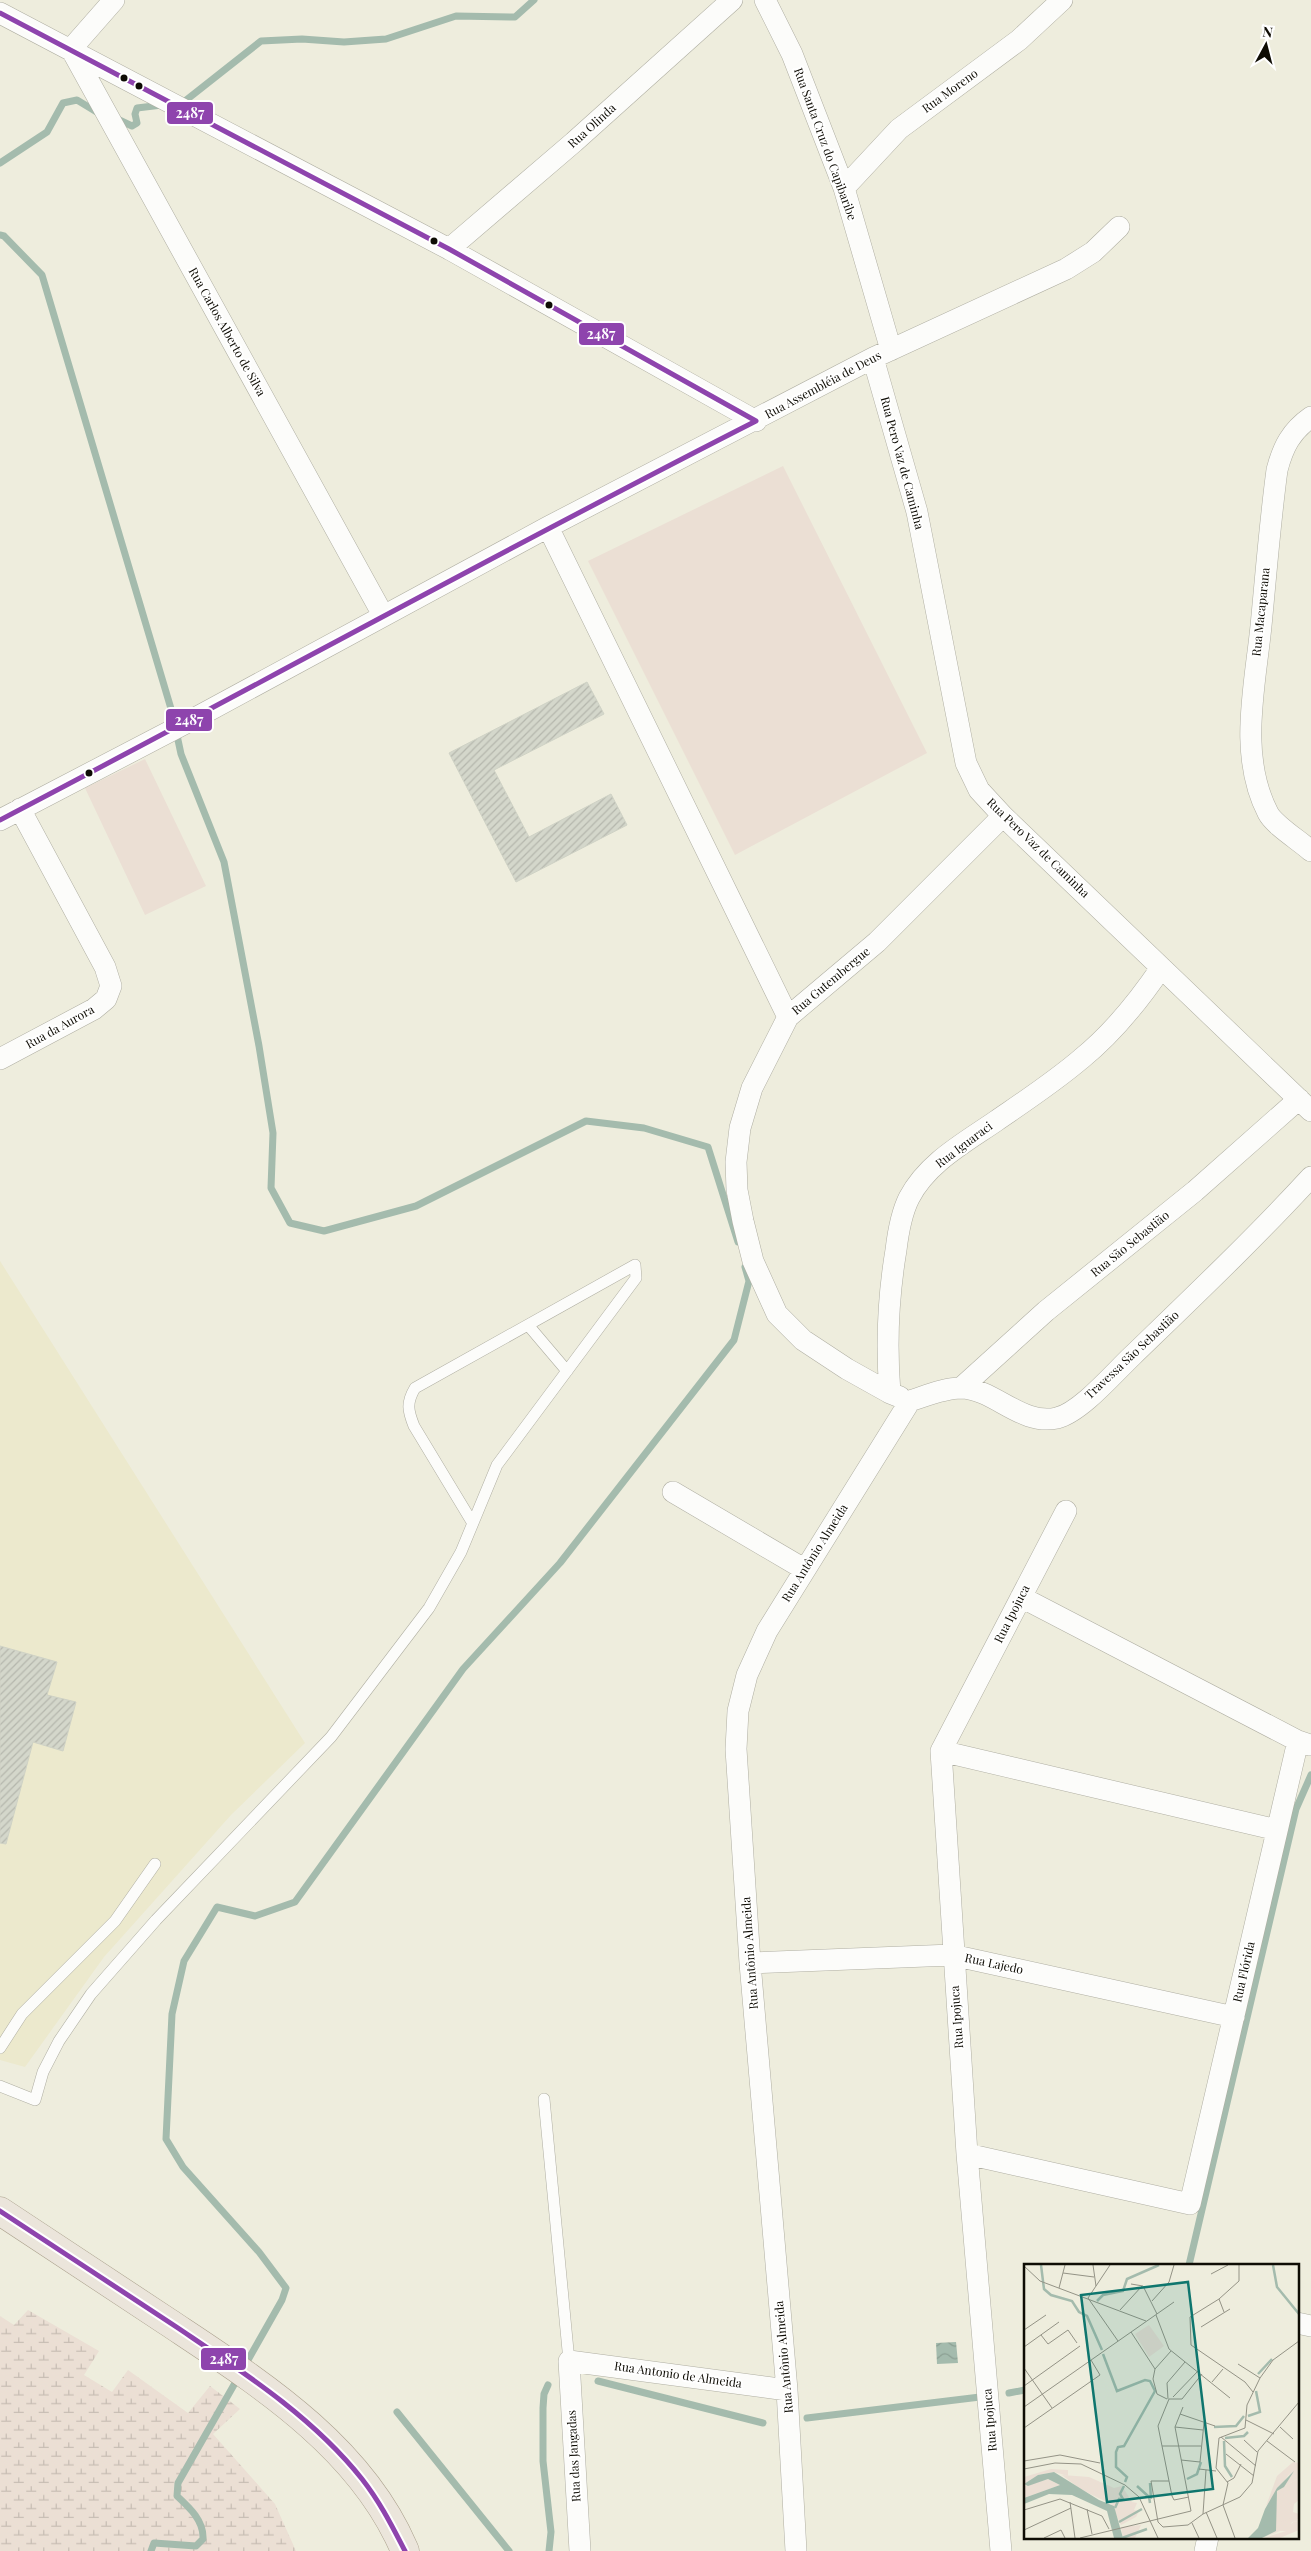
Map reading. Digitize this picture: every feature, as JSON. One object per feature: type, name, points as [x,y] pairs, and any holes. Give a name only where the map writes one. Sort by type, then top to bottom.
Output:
[{"type":"main road","points":[[1,2210],[243,2372],[311,2428],[354,2470],[389,2519],[405,2551]]},
{"type":"street","points":[[71,49],[114,0]]},
{"type":"street","name":"Rua Olinda","points":[[449,249],[574,142],[732,0]]},
{"type":"street","name":"Rua Santa Cruz do Capibaribe","points":[[765,0],[792,54],[844,188],[882,354]]},
{"type":"street","name":"Rua Moreno","points":[[844,188],[899,129],[1019,40],[1062,0]]},
{"type":"street","points":[[0,13],[449,249],[756,421]]},
{"type":"street","name":"Rua Carlos Alberto de Silva","points":[[71,49],[382,615]]},
{"type":"street","name":"Rua Assembléia de Deus","points":[[20,809],[186,723],[382,615],[548,527],[756,421],[882,354],[1066,269],[1093,252],[1119,227]]},
{"type":"street","name":"Rua Pero Vaz de Caminha","points":[[882,354],[917,512],[960,742],[966,763],[979,790],[1003,816],[1305,1105]]},
{"type":"street","name":"Rua Macaparana","points":[[1311,417],[1292,433],[1282,452],[1277,470],[1254,675],[1251,724],[1253,765],[1259,793],[1269,816],[1311,851]]},
{"type":"street","points":[[548,527],[788,1017]]},
{"type":"street","points":[[0,820],[20,809]]},
{"type":"street","name":"Rua da Aurora","points":[[0,1059],[94,1009],[106,999],[111,986],[105,967],[20,809]]},
{"type":"street","name":"Rua Gutembergue","points":[[890,1393],[821,1352],[788,1327],[777,1314],[753,1261],[737,1190],[737,1144],[745,1108],[752,1088],[788,1017],[877,942],[1003,816]]},
{"type":"street","name":"Rua Iguaraci","points":[[890,1393],[886,1323],[900,1227],[908,1199],[917,1186],[944,1157],[1081,1059],[1114,1029],[1139,1000],[1161,968]]},
{"type":"street","name":"Rua São Sebastião","points":[[961,1388],[1046,1312],[1305,1105]]},
{"type":"street","name":"Travessa São Sebastião","points":[[961,1388],[978,1392],[1033,1417],[1050,1419],[1065,1415],[1100,1386],[1197,1294],[1262,1230],[1311,1177]]},
{"type":"street","points":[[890,1393],[910,1401],[961,1388]]},
{"type":"street","name":"Rua Antônio Almeida","points":[[796,2551],[787,2390],[750,1964],[736,1749],[738,1711],[751,1666],[767,1631],[910,1401]]},
{"type":"street","points":[[673,1492],[804,1570]]},
{"type":"street","name":"Rua Ipojuca","points":[[1001,2551],[952,1955],[941,1751],[1066,1511]]},
{"type":"street","points":[[1021,1597],[1304,1743]]},
{"type":"street","name":"Rua Flórida","points":[[967,2154],[1190,2204],[1277,1830],[1304,1743]]},
{"type":"street","points":[[941,1751],[1277,1830]]},
{"type":"street","name":"Rua Lajedo","points":[[750,1964],[952,1955],[1234,2016]]},
{"type":"street","points":[[1298,2323],[1311,2326]]},
{"type":"street","name":"Rua Antonio de Almeida","points":[[569,2360],[787,2390]]},
{"type":"street","name":"Rua das Jangadas","points":[[569,2360],[580,2551]]},
{"type":"street","points":[[1205,2551],[1208,2538]]},
{"type":"lane","points":[[0,2086],[35,2100],[43,2072],[59,2041],[91,1994],[156,1920],[331,1737],[429,1608],[461,1552],[497,1466],[636,1278],[635,1266],[415,1388],[410,1396],[407,1410],[414,1426],[472,1522]]},
{"type":"lane","points":[[528,1325],[567,1371]]},
{"type":"lane","points":[[0,2048],[22,2014],[98,1941],[115,1921],[155,1864]]},
{"type":"lane","points":[[544,2099],[569,2360]]},
{"type":"shaded area","points":[[0,1261],[305,1743],[231,1815],[104,1957],[25,2067],[0,2060]]},
{"type":"green space","points":[[783,466],[927,753],[735,855],[588,561]]},
{"type":"green space","points":[[145,759],[206,886],[145,915],[85,788]]},
{"type":"green space","points":[[28,2310],[99,2351],[84,2375],[112,2392],[128,2370],[188,2413],[210,2386],[240,2409],[213,2434],[275,2504],[296,2551],[0,2551],[0,2316],[14,2325]]},
{"type":"water","points":[[956,2342],[958,2363],[937,2364],[936,2343]]},
{"type":"building","points":[[587,682],[604,714],[494,770],[529,837],[611,794],[627,825],[516,882],[449,753]]},
{"type":"building","points":[[0,1646],[57,1662],[47,1695],[76,1702],[63,1751],[33,1742],[6,1844],[0,1843]]},
{"type":"waterway","points":[[185,101],[261,41],[302,39],[344,42],[386,39],[456,16],[515,17],[534,0]]},
{"type":"waterway","points":[[0,163],[47,132],[63,103],[77,100],[100,114]]},
{"type":"waterway","points":[[115,118],[132,126],[137,123],[135,114],[137,108],[162,105]]},
{"type":"waterway","points":[[0,235],[4,236],[42,275],[172,712],[181,754],[224,862],[259,1046],[273,1133],[271,1188],[290,1223],[324,1231],[416,1206],[586,1121],[644,1128],[708,1147],[738,1242]]},
{"type":"waterway","points":[[244,2367],[282,2300],[286,2288],[259,2252],[183,2167],[166,2139],[172,2014],[184,1961],[217,1907],[255,1916],[295,1902],[463,1669],[560,1563],[734,1340],[749,1281],[745,1267]]},
{"type":"waterway","points":[[1189,2264],[1296,1809],[1311,1775]]},
{"type":"waterway","points":[[151,2551],[154,2543],[196,2546],[203,2539],[203,2532],[199,2521],[177,2496],[178,2483],[239,2376]]},
{"type":"waterway","points":[[598,2381],[763,2423]]},
{"type":"waterway","points":[[548,2385],[544,2394],[543,2408],[543,2461],[551,2532],[549,2551]]},
{"type":"waterway","points":[[1009,2393],[1024,2390]]},
{"type":"waterway","points":[[807,2418],[980,2397]]},
{"type":"waterway","points":[[397,2412],[509,2551]]},
{"type":"transit line","name":"2487","points":[[0,13],[449,249],[756,421]]},
{"type":"transit line","name":"2487","points":[[0,820],[566,519],[756,421]]},
{"type":"transit line","name":"2487","points":[[0,2211],[227,2361],[276,2397],[322,2435],[362,2479],[380,2505],[405,2551]]}]
